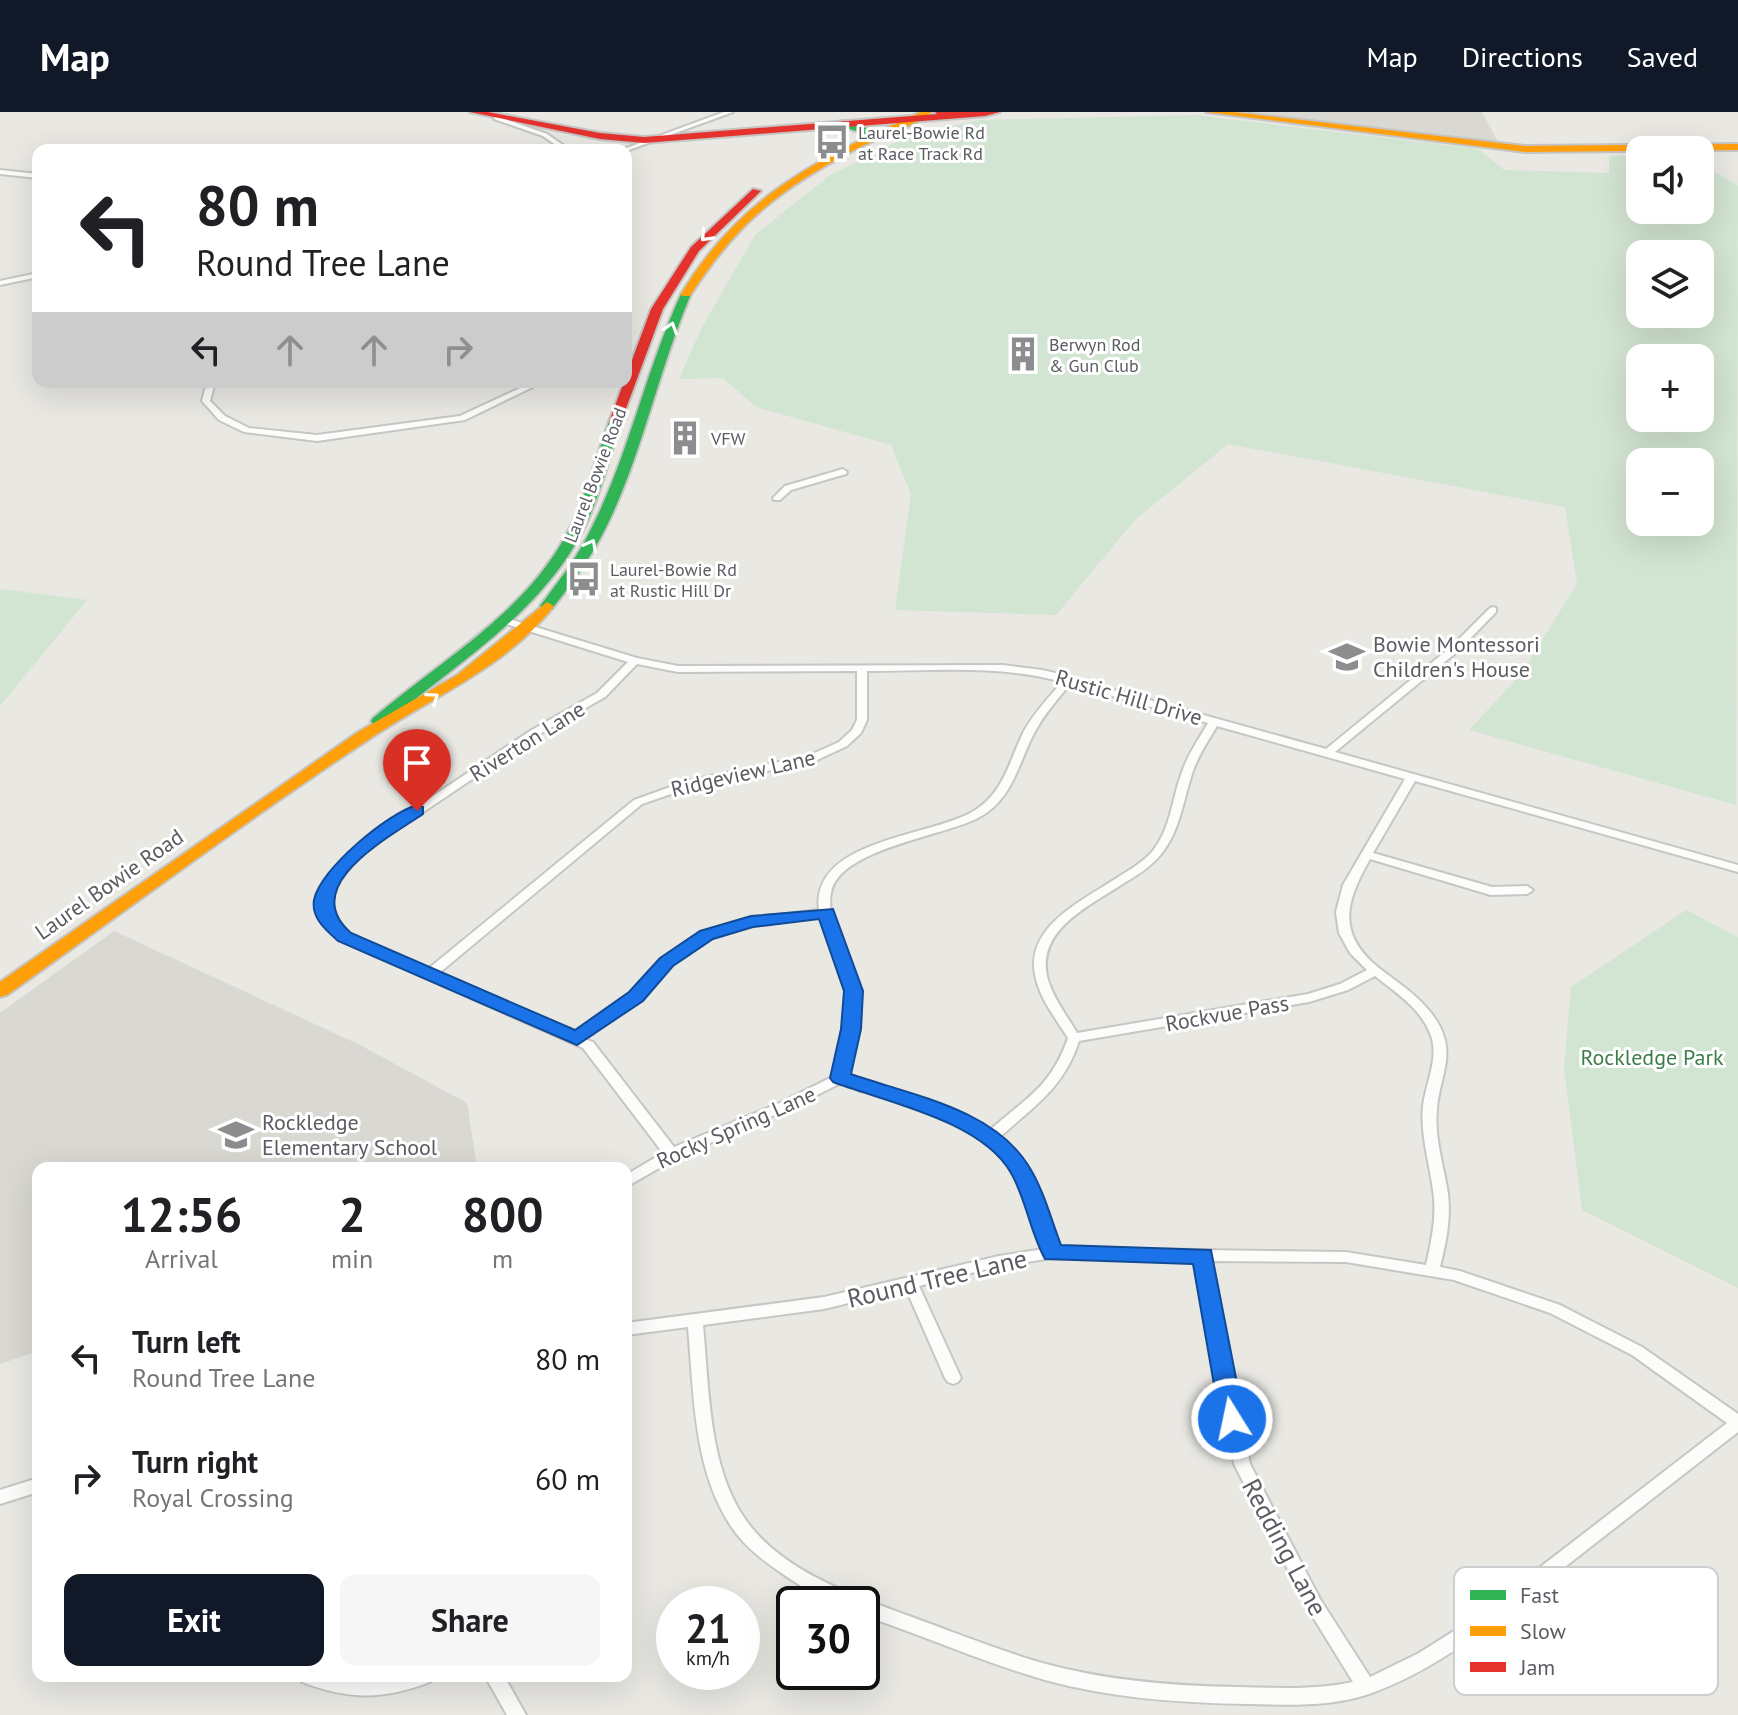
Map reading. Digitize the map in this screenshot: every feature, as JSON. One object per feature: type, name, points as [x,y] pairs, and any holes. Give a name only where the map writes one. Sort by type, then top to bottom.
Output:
[{"type":"main road","points":[[474,112],[619,139],[647,140],[889,121],[917,114],[996,112]]},
{"type":"main road","points":[[939,112],[985,113]]},
{"type":"main road","points":[[1210,112],[1525,149],[1738,147]]},
{"type":"main road","name":"Laurel Bowie Road","points":[[0,991],[364,735],[399,701],[516,624],[569,581],[595,540],[678,306],[707,261],[737,226],[777,191],[835,156],[917,114]]},
{"type":"main road","name":"Laurel Bowie Road","points":[[632,377],[657,309],[683,265],[722,220],[766,184],[889,121]]},
{"type":"main road","points":[[843,124],[866,131]]},
{"type":"main road","name":"Laurel Bowie Road","points":[[516,624],[573,536],[628,388]]},
{"type":"street","points":[[632,147],[730,112]]},
{"type":"street","points":[[496,118],[545,135],[558,144]]},
{"type":"street","points":[[0,172],[32,175]]},
{"type":"street","points":[[0,283],[32,276]]},
{"type":"street","points":[[209,388],[206,401],[228,422],[247,430],[302,438],[462,418],[526,388]]},
{"type":"street","points":[[777,498],[788,488],[843,472]]},
{"type":"street","points":[[1328,753],[1354,728],[1467,641],[1493,610]]},
{"type":"street","name":"Rustic Hill Drive","points":[[516,624],[635,661],[704,671],[1003,668],[1069,679],[1738,869]]},
{"type":"street","name":"Riverton Lane","points":[[635,661],[601,695],[534,733],[371,842],[329,883],[323,911],[338,932],[577,1038],[597,1055],[670,1152]]},
{"type":"street","name":"Ridgeview Lane","points":[[430,974],[638,802],[691,783],[811,759],[843,744],[857,731],[862,720],[862,669]]},
{"type":"street","points":[[577,1038],[636,997],[667,962],[706,935],[751,922],[826,913],[824,895],[827,882],[850,861],[966,819],[997,797],[1014,775],[1030,731],[1069,679]]},
{"type":"street","points":[[992,1136],[1013,1116],[1037,1101],[1058,1078],[1074,1038],[1044,982],[1041,943],[1058,921],[1154,857],[1171,833],[1191,762],[1215,721]]},
{"type":"street","points":[[1412,777],[1343,900],[1341,923],[1351,948],[1426,1015],[1439,1042],[1440,1067],[1429,1115],[1442,1208],[1432,1269]]},
{"type":"street","points":[[1368,855],[1491,891],[1527,890]]},
{"type":"street","name":"Rocky Spring Lane","points":[[632,1178],[670,1152],[794,1104],[840,1078],[851,1029],[853,991],[826,913]]},
{"type":"street","name":"Rockvue Pass","points":[[1074,1038],[1288,1003],[1329,993],[1375,971]]},
{"type":"street","points":[[840,1078],[965,1122],[992,1136],[1020,1168],[1053,1253]]},
{"type":"street","name":"Round Tree Lane","points":[[632,1328],[824,1303],[1053,1253],[1346,1257],[1432,1269],[1489,1284],[1580,1320],[1637,1351],[1738,1422]]},
{"type":"street","name":"Redding Lane","points":[[1203,1256],[1242,1464],[1314,1604],[1366,1686]]},
{"type":"street","points":[[910,1282],[953,1378]]},
{"type":"street","points":[[695,1322],[707,1446],[713,1479],[725,1505],[751,1539],[776,1561],[821,1586]]},
{"type":"street","points":[[1552,1567],[1738,1422]]},
{"type":"street","points":[[0,1497],[32,1487]]},
{"type":"street","points":[[880,1612],[908,1620],[1000,1657],[1097,1682],[1248,1696],[1321,1695],[1366,1686],[1454,1641]]},
{"type":"street","points":[[323,1682],[333,1686],[376,1690],[403,1682]]},
{"type":"street","points":[[498,1682],[517,1715]]},
{"type":"shaded area","points":[[1233,112],[1482,112],[1499,144],[1319,125]]},
{"type":"shaded area","name":"Rockledge Elementary School","points":[[114,931],[360,1045],[467,1103],[476,1162],[32,1162],[32,1353],[0,1364],[0,1013]]},
{"type":"green space","points":[[1196,115],[1479,149],[1504,170],[1609,173],[1609,156],[1626,155],[1626,224],[1714,224],[1714,171],[1738,186],[1736,805],[1469,730],[1523,672],[1577,583],[1565,507],[1228,444],[1135,520],[1056,615],[895,610],[911,494],[891,445],[756,407],[723,378],[679,379],[701,329],[755,235],[829,176],[910,135],[980,120]]},
{"type":"green space","points":[[0,589],[87,600],[0,706]]},
{"type":"green space","name":"Rockledge Park","points":[[1686,910],[1738,937],[1738,1288],[1582,1210],[1564,1068],[1571,987]]},
{"type":"traffic: fast","points":[[843,124],[866,131]]},
{"type":"traffic: fast","points":[[547,606],[574,572],[595,535],[627,456],[668,333],[686,294]]},
{"type":"traffic: fast","points":[[379,721],[511,615],[556,565],[573,536],[591,494],[615,422]]},
{"type":"traffic: slow","points":[[686,294],[706,261],[731,231],[759,206],[824,163],[928,112]]},
{"type":"traffic: slow","points":[[1210,112],[1525,149],[1738,147]]},
{"type":"traffic: slow","points":[[0,991],[364,735],[462,678],[523,631],[547,606]]},
{"type":"traffic: jam","points":[[474,112],[600,136],[644,140],[996,112]]},
{"type":"traffic: jam","points":[[939,112],[985,113]]},
{"type":"traffic: jam","points":[[632,376],[657,309],[695,249],[756,191]]},
{"type":"traffic: jam","points":[[615,422],[628,388]]},
{"type":"place","name":"Laurel-Bowie Rd at Race Track Rd","points":[[832,142]]},
{"type":"place","name":"Berwyn Rod & Gun Club","points":[[1023,354]]},
{"type":"place","name":"VFW","points":[[685,438]]},
{"type":"place","name":"Laurel-Bowie Rd at Rustic Hill Dr","points":[[584,579]]},
{"type":"place","name":"Bowie Montessori Children's House","points":[[1347,657]]},
{"type":"place","name":"Rockledge Elementary School","points":[[236,1135]]},
{"type":"route","points":[[417,811],[364,847],[335,874],[322,902],[327,922],[345,937],[577,1038],[636,997],[667,962],[706,935],[751,922],[826,913],[853,991],[851,1029],[840,1078],[965,1122],[992,1136],[1020,1168],[1053,1253],[1203,1256],[1232,1419]]}]
